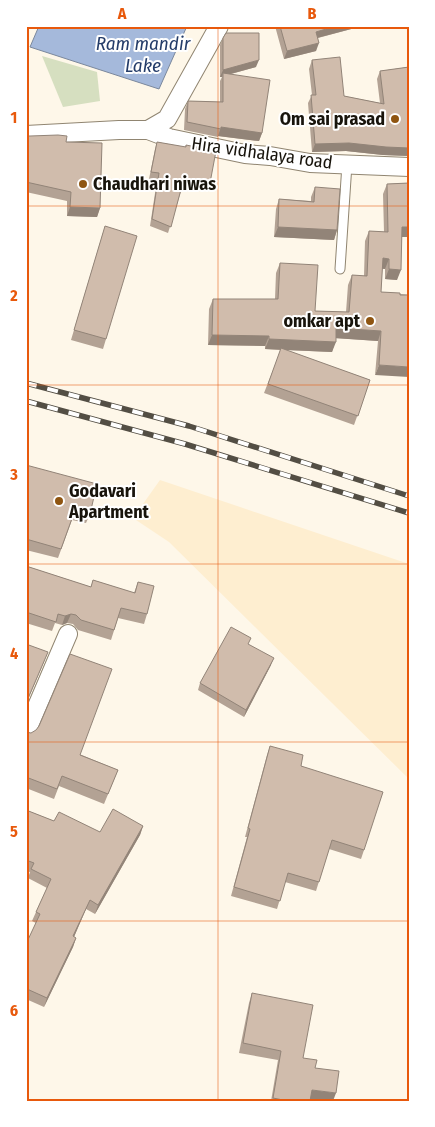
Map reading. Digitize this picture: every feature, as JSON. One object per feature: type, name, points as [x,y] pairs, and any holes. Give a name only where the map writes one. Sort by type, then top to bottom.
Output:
[{"type":"street","points":[[148,130],[167,118],[219,26]]},
{"type":"street","name":"Hira vidhalaya road","points":[[26,135],[148,130],[169,138],[245,154],[310,163],[409,167]]},
{"type":"street","points":[[26,732],[68,634]]},
{"type":"lane","points":[[340,269],[346,164]]},
{"type":"shaded area","points":[[160,480],[409,564],[409,779],[169,542],[133,518]]},
{"type":"green space","points":[[42,56],[97,72],[100,101],[63,107]]},
{"type":"water","name":"Ram mandir Lake","points":[[39,26],[187,26],[159,89],[30,47]]},
{"type":"building","points":[[280,26],[336,26],[316,32],[319,43],[287,51]]},
{"type":"building","points":[[226,33],[259,33],[259,60],[223,70],[223,38]]},
{"type":"building","points":[[340,57],[344,96],[384,104],[380,71],[409,67],[409,148],[349,143],[315,144],[311,95],[316,95],[312,60]]},
{"type":"building","points":[[223,73],[270,80],[262,133],[221,127],[221,129],[187,122],[188,101],[223,102]]},
{"type":"building","points":[[26,136],[67,136],[66,142],[102,143],[100,208],[70,207],[71,192],[26,182]]},
{"type":"building","points":[[157,142],[216,151],[210,183],[184,178],[171,227],[152,219],[159,173],[151,172]]},
{"type":"building","points":[[409,183],[409,227],[402,227],[401,270],[389,269],[389,259],[383,258],[381,292],[409,295],[409,367],[379,365],[381,331],[336,328],[336,342],[269,339],[269,336],[212,335],[213,299],[278,299],[280,263],[318,265],[315,311],[349,312],[352,275],[367,276],[369,231],[388,232],[387,184]]},
{"type":"building","points":[[315,187],[340,189],[337,230],[278,227],[279,199],[314,202]]},
{"type":"building","points":[[105,226],[137,236],[106,339],[74,330]]},
{"type":"building","points":[[281,348],[370,380],[358,416],[268,384]]},
{"type":"building","points":[[26,465],[97,484],[90,514],[75,510],[61,549],[26,539]]},
{"type":"building","points":[[26,566],[91,587],[93,580],[135,593],[138,582],[154,586],[147,614],[121,608],[114,630],[81,620],[76,615],[65,616],[58,614],[56,622],[26,612]]},
{"type":"building","points":[[231,627],[251,638],[248,644],[274,658],[246,710],[200,683]]},
{"type":"building","points":[[26,644],[48,652],[26,703]]},
{"type":"building","points":[[70,654],[112,669],[80,755],[118,770],[108,794],[62,776],[57,789],[26,777],[26,732],[31,733],[39,726]]},
{"type":"building","points":[[270,746],[303,755],[301,766],[383,792],[364,850],[332,840],[319,882],[288,873],[280,901],[234,887]]},
{"type":"building","points":[[113,809],[143,826],[98,905],[90,900],[73,936],[76,938],[47,998],[27,989],[26,991],[26,944],[40,914],[36,912],[51,879],[31,869],[34,863],[26,860],[26,810],[54,821],[59,812],[100,832]]},
{"type":"building","points":[[252,993],[313,1005],[303,1058],[317,1060],[315,1068],[339,1071],[336,1093],[312,1090],[310,1101],[288,1101],[273,1098],[281,1051],[243,1043]]},
{"type":"railway","points":[[26,383],[189,426],[409,496]]},
{"type":"railway","points":[[26,401],[185,444],[409,513]]},
{"type":"place","name":"Om sai prasad","points":[[395,119]]},
{"type":"place","name":"Chaudhari niwas","points":[[83,184]]},
{"type":"place","name":"omkar apt","points":[[370,321]]},
{"type":"place","name":"Godavari Apartment","points":[[59,501]]}]
